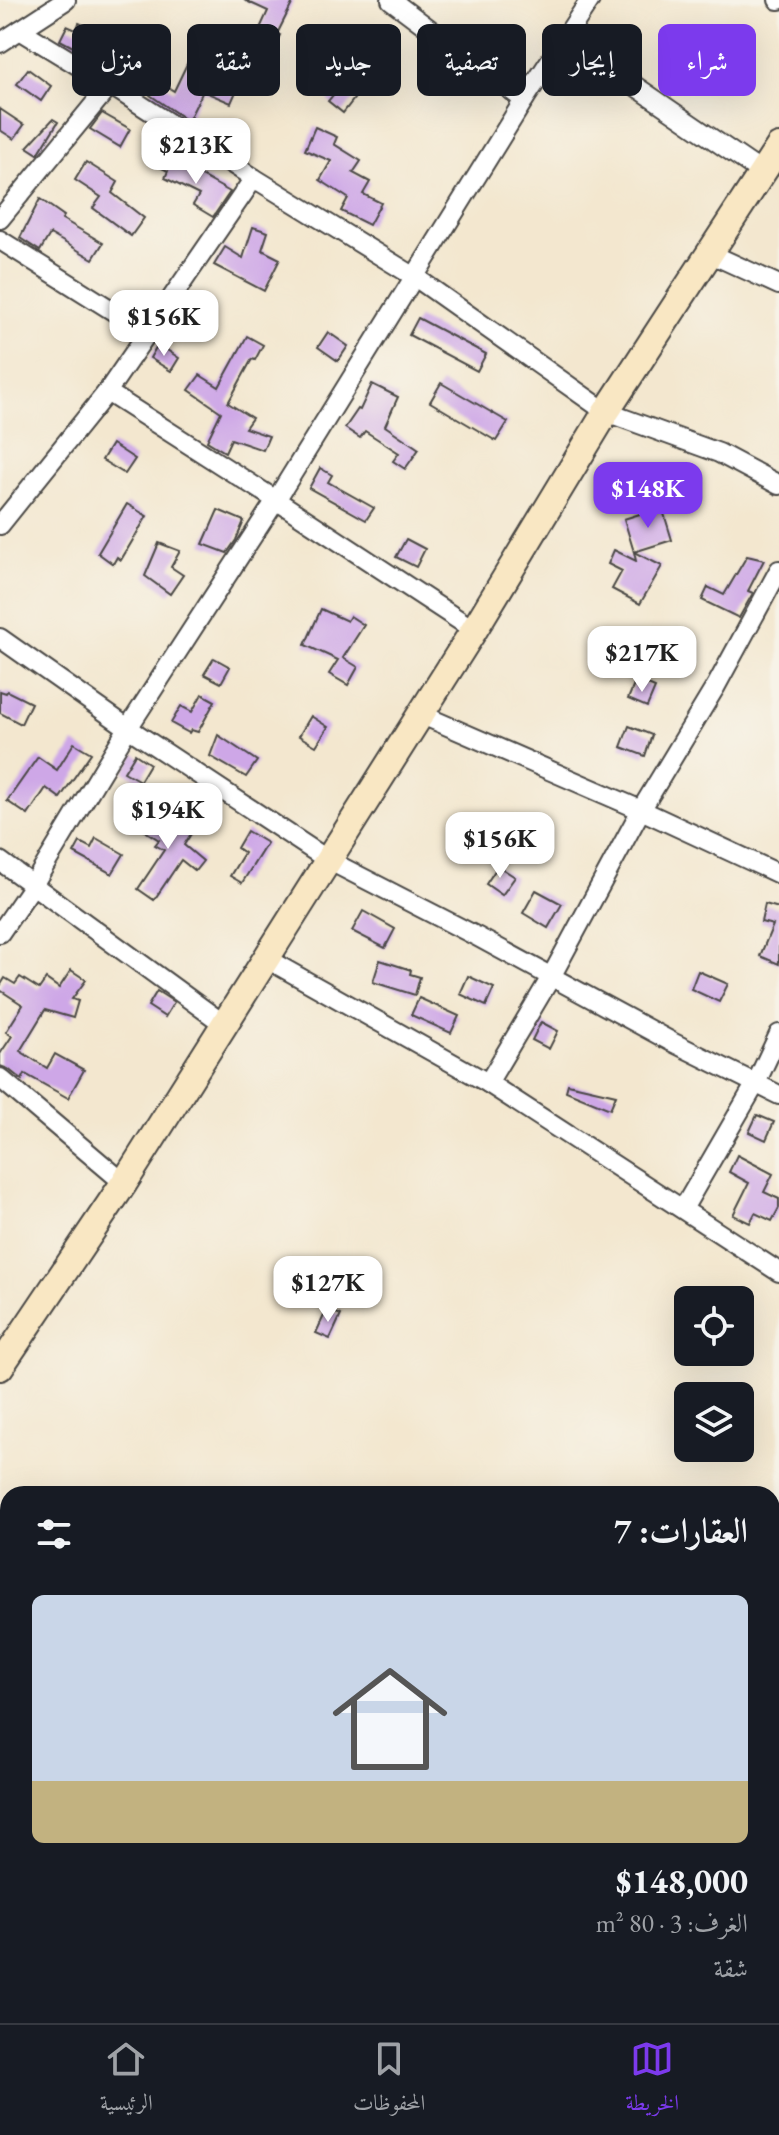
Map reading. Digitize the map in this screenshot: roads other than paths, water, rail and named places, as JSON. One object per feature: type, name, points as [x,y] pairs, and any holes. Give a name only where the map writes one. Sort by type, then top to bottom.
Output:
[{"type":"main road","points":[[0,1367],[124,1183],[225,1025],[474,630],[606,412],[779,147]]},
{"type":"street","points":[[0,43],[66,0]]},
{"type":"street","points":[[391,0],[524,100]]},
{"type":"street","points":[[574,24],[590,0]]},
{"type":"street","points":[[20,30],[72,62]]},
{"type":"street","points":[[0,933],[276,500],[542,73]]},
{"type":"street","points":[[642,91],[761,172]]},
{"type":"street","points":[[0,219],[101,96]]},
{"type":"street","points":[[127,96],[415,277],[606,412],[719,453],[779,485]]},
{"type":"street","points":[[0,525],[107,392],[254,178]]},
{"type":"street","points":[[0,240],[148,333]]},
{"type":"street","points":[[709,253],[779,285]]},
{"type":"street","points":[[107,392],[474,630]]},
{"type":"street","points":[[488,1083],[551,977],[641,810],[716,686],[779,570]]},
{"type":"street","points":[[0,638],[128,728],[328,860],[672,1042],[779,1095]]},
{"type":"street","points":[[420,714],[779,874]]},
{"type":"street","points":[[0,861],[225,1025]]},
{"type":"street","points":[[267,959],[488,1083],[779,1272]]},
{"type":"street","points":[[683,1209],[756,1083],[779,1034]]},
{"type":"street","points":[[0,1078],[124,1183]]}]
